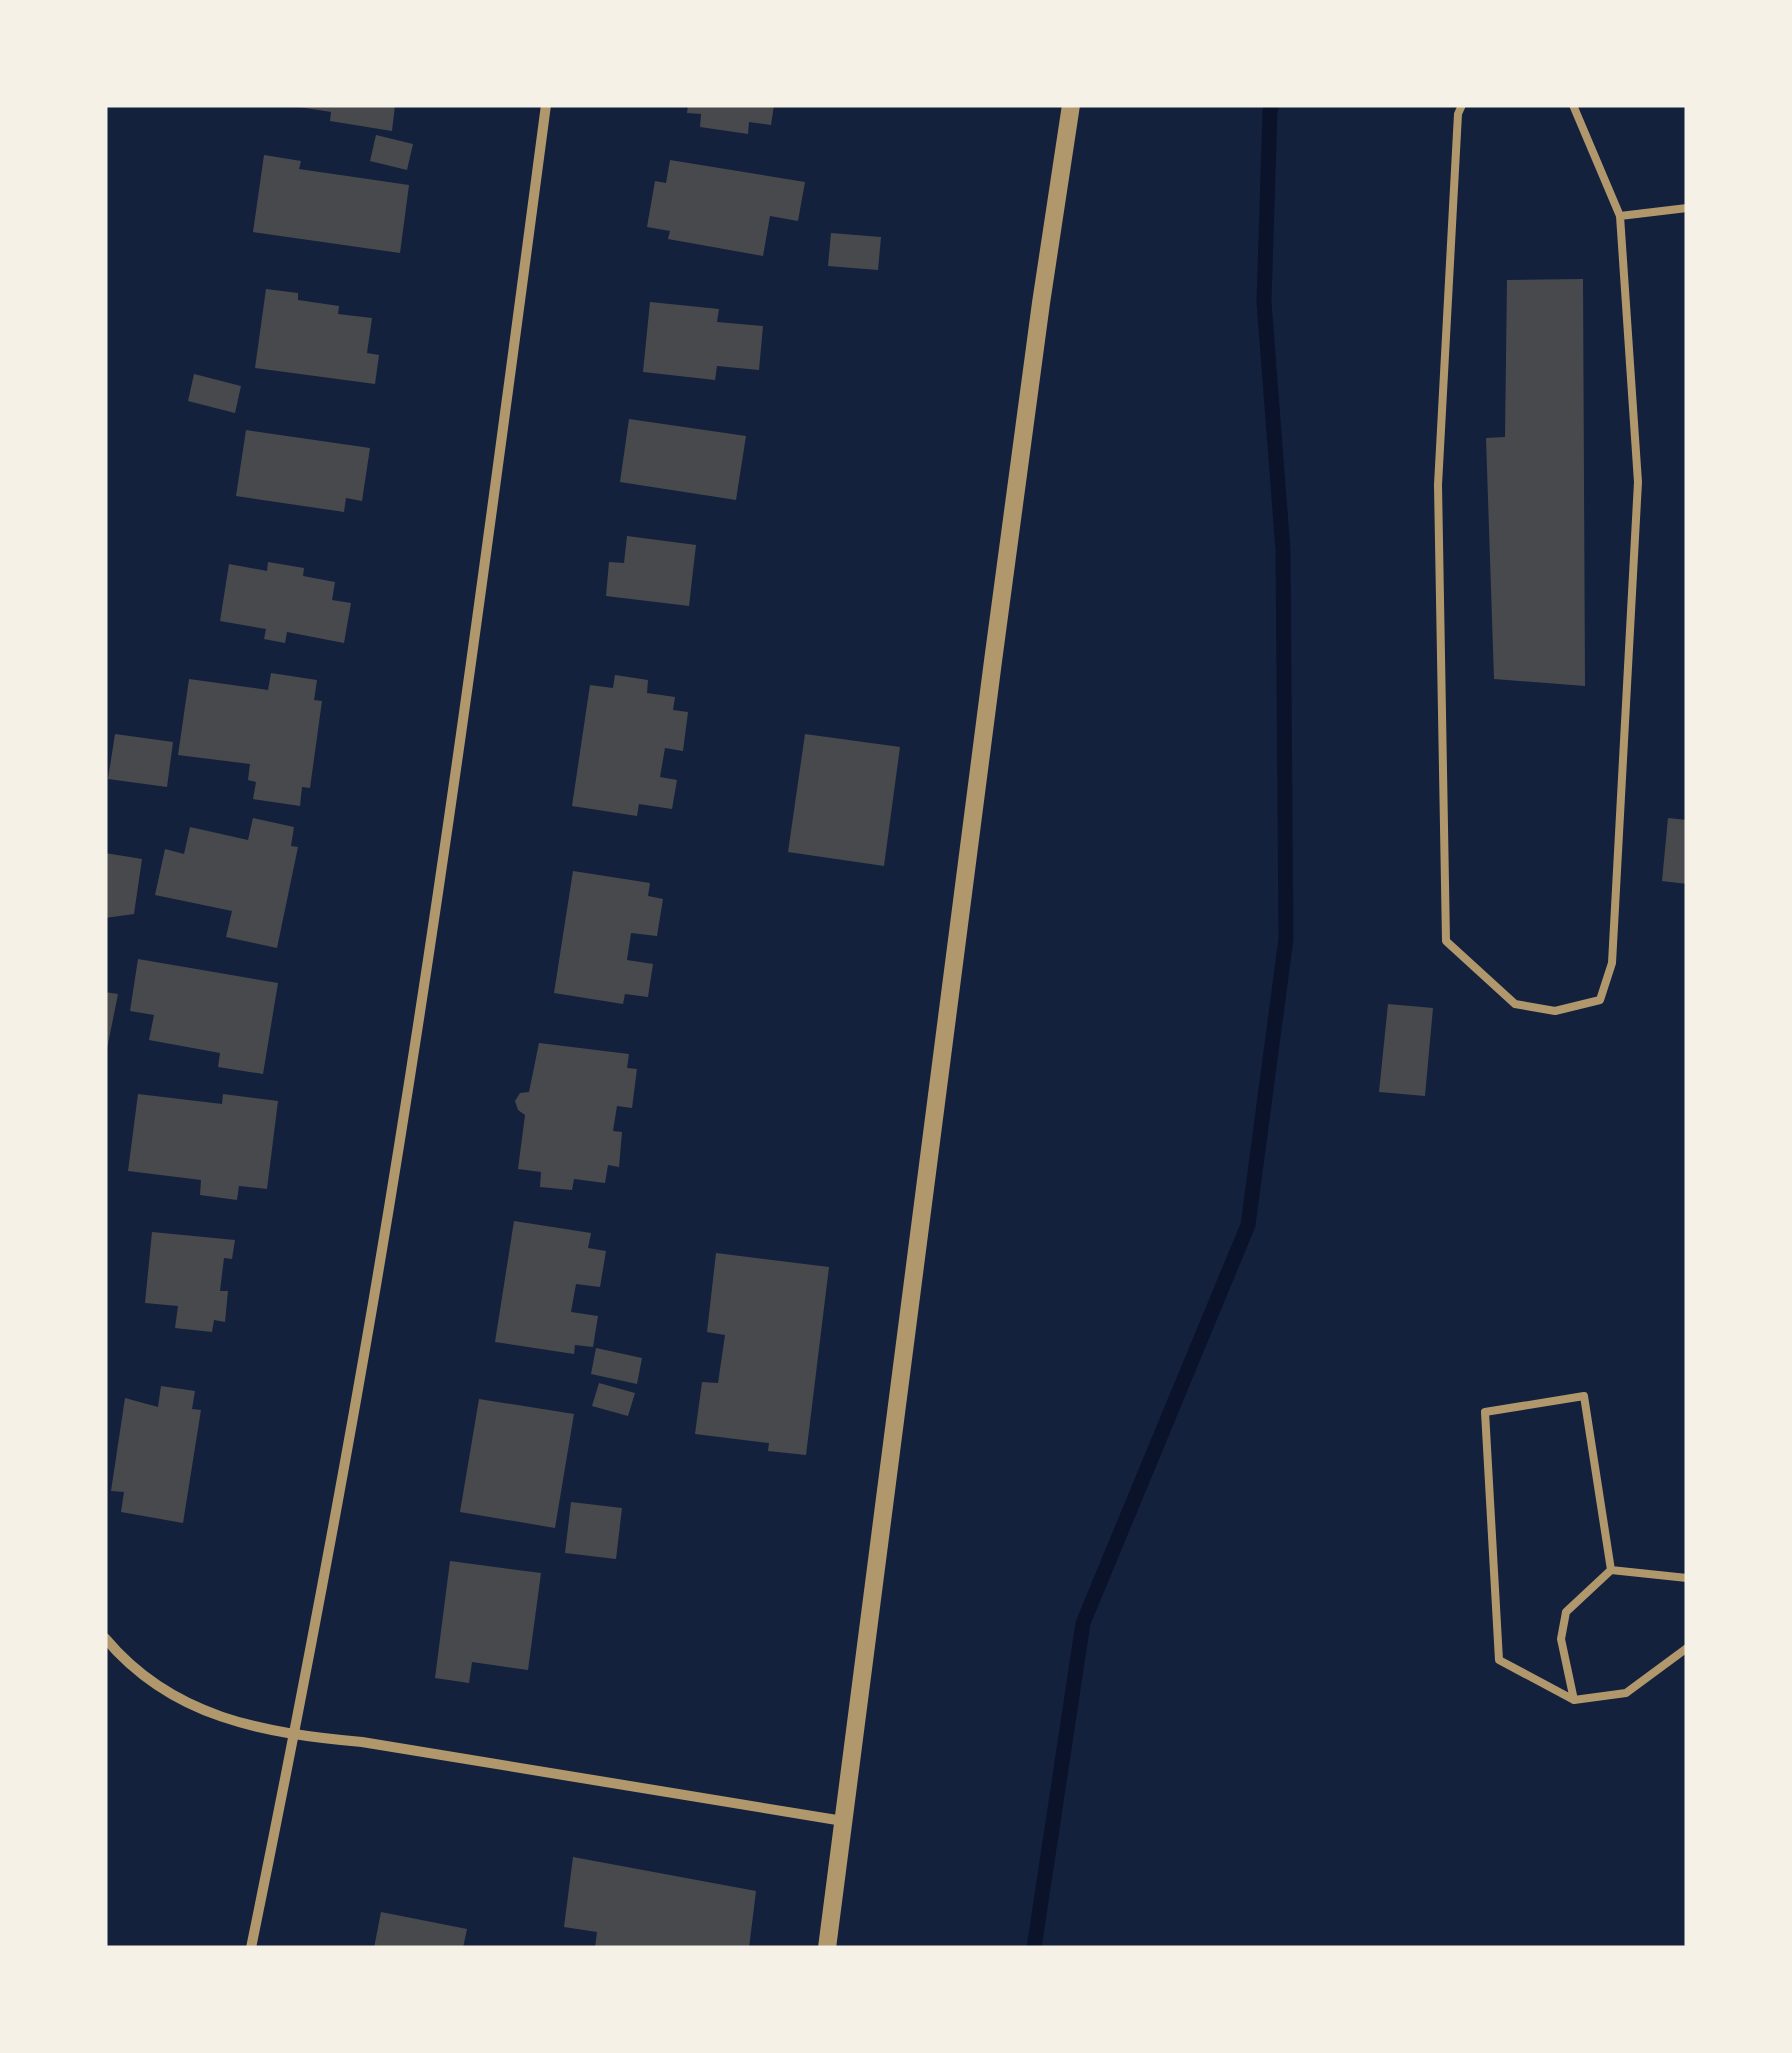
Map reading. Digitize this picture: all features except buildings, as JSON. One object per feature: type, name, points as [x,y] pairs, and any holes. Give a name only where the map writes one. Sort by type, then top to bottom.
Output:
[{"type":"street","points":[[251,1948],[364,1355],[416,1034],[546,105]]},
{"type":"street","points":[[827,1948],[995,642],[1071,105]]},
{"type":"street","points":[[105,1638],[138,1672],[196,1708],[228,1720],[294,1736],[362,1742],[843,1821]]},
{"type":"lane","points":[[1462,105],[1458,114],[1438,484],[1446,940],[1515,1004],[1555,1012],[1600,1000],[1612,963],[1638,482],[1620,216],[1573,105]]},
{"type":"lane","points":[[1620,216],[1687,208]]},
{"type":"lane","points":[[1610,1570],[1584,1396],[1485,1412],[1499,1660],[1574,1700],[1626,1692],[1687,1648]]},
{"type":"lane","points":[[1574,1700],[1561,1639],[1566,1612],[1610,1570],[1687,1578]]},
{"type":"waterway","points":[[1034,1948],[1083,1623],[1248,1225],[1286,939],[1283,550],[1264,302],[1272,105]]}]
